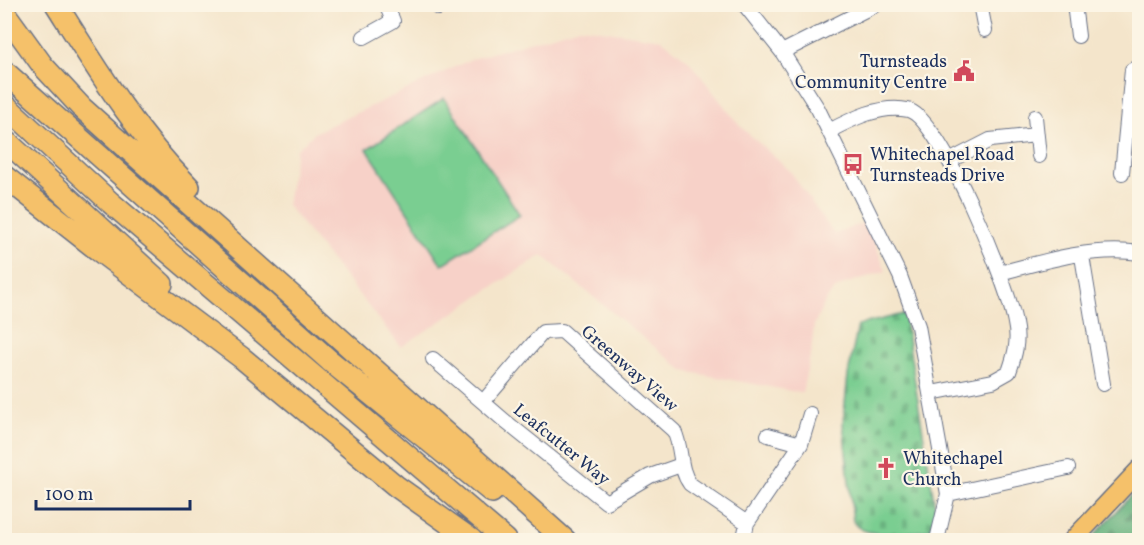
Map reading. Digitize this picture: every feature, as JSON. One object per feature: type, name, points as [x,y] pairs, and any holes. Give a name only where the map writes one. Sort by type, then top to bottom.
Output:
[{"type":"highway","points":[[56,4],[119,105],[156,153],[309,309]]},
{"type":"highway","points":[[4,12],[43,66],[81,106],[565,540]]},
{"type":"highway","points":[[4,71],[330,361],[552,540]]},
{"type":"highway","points":[[4,104],[111,203],[506,540]]},
{"type":"highway","points":[[4,139],[242,358]]},
{"type":"highway","points":[[4,176],[242,358],[396,486],[472,540]]},
{"type":"main road","points":[[1073,540],[1140,469]]},
{"type":"street","points":[[364,36],[393,21],[386,4]]},
{"type":"street","points":[[744,4],[782,52],[829,131],[900,276],[918,326],[948,494],[937,540]]},
{"type":"street","points":[[782,52],[877,4]]},
{"type":"street","points":[[980,4],[986,30]]},
{"type":"street","points":[[1074,4],[1078,36]]},
{"type":"street","points":[[1122,173],[1129,85],[1132,70],[1140,66]]},
{"type":"street","points":[[829,131],[858,117],[876,112],[909,110],[924,120],[949,161],[1000,273],[1016,326],[1017,348],[1009,372],[993,381],[931,393]]},
{"type":"street","points":[[1035,117],[1040,156]]},
{"type":"street","points":[[949,161],[1001,136],[1036,135]]},
{"type":"street","points":[[1000,273],[1050,260],[1140,253]]},
{"type":"street","points":[[1082,256],[1103,384]]},
{"type":"street","name":"Greenway View","points":[[483,402],[543,332],[562,331],[674,431],[678,440],[684,476],[690,484],[747,523]]},
{"type":"street","name":"Leafcutter Way","points":[[433,358],[483,402],[606,502],[650,476],[681,465]]},
{"type":"street","points":[[747,540],[744,538],[747,523],[801,444],[810,414]]},
{"type":"street","points":[[768,435],[801,444]]},
{"type":"street","points":[[948,494],[1068,468]]},
{"type":"shaded area","points":[[580,27],[661,39],[688,60],[740,126],[790,171],[834,234],[866,222],[886,271],[847,283],[834,290],[826,300],[814,325],[802,393],[684,371],[542,255],[401,347],[287,205],[296,150],[316,132],[472,59]]},
{"type":"green space","points":[[444,98],[520,215],[442,265],[367,149]]},
{"type":"green space","points":[[904,314],[936,513],[932,527],[928,530],[876,533],[858,527],[853,521],[843,423],[848,375],[858,325]]},
{"type":"green space","points":[[1139,487],[1139,540],[1090,540]]},
{"type":"place","name":"Turnsteads Community Centre","points":[[964,71]]},
{"type":"place","name":"Whitechapel Road Turnsteads Drive","points":[[853,164]]},
{"type":"place","name":"Whitechapel Church","points":[[886,468]]}]
